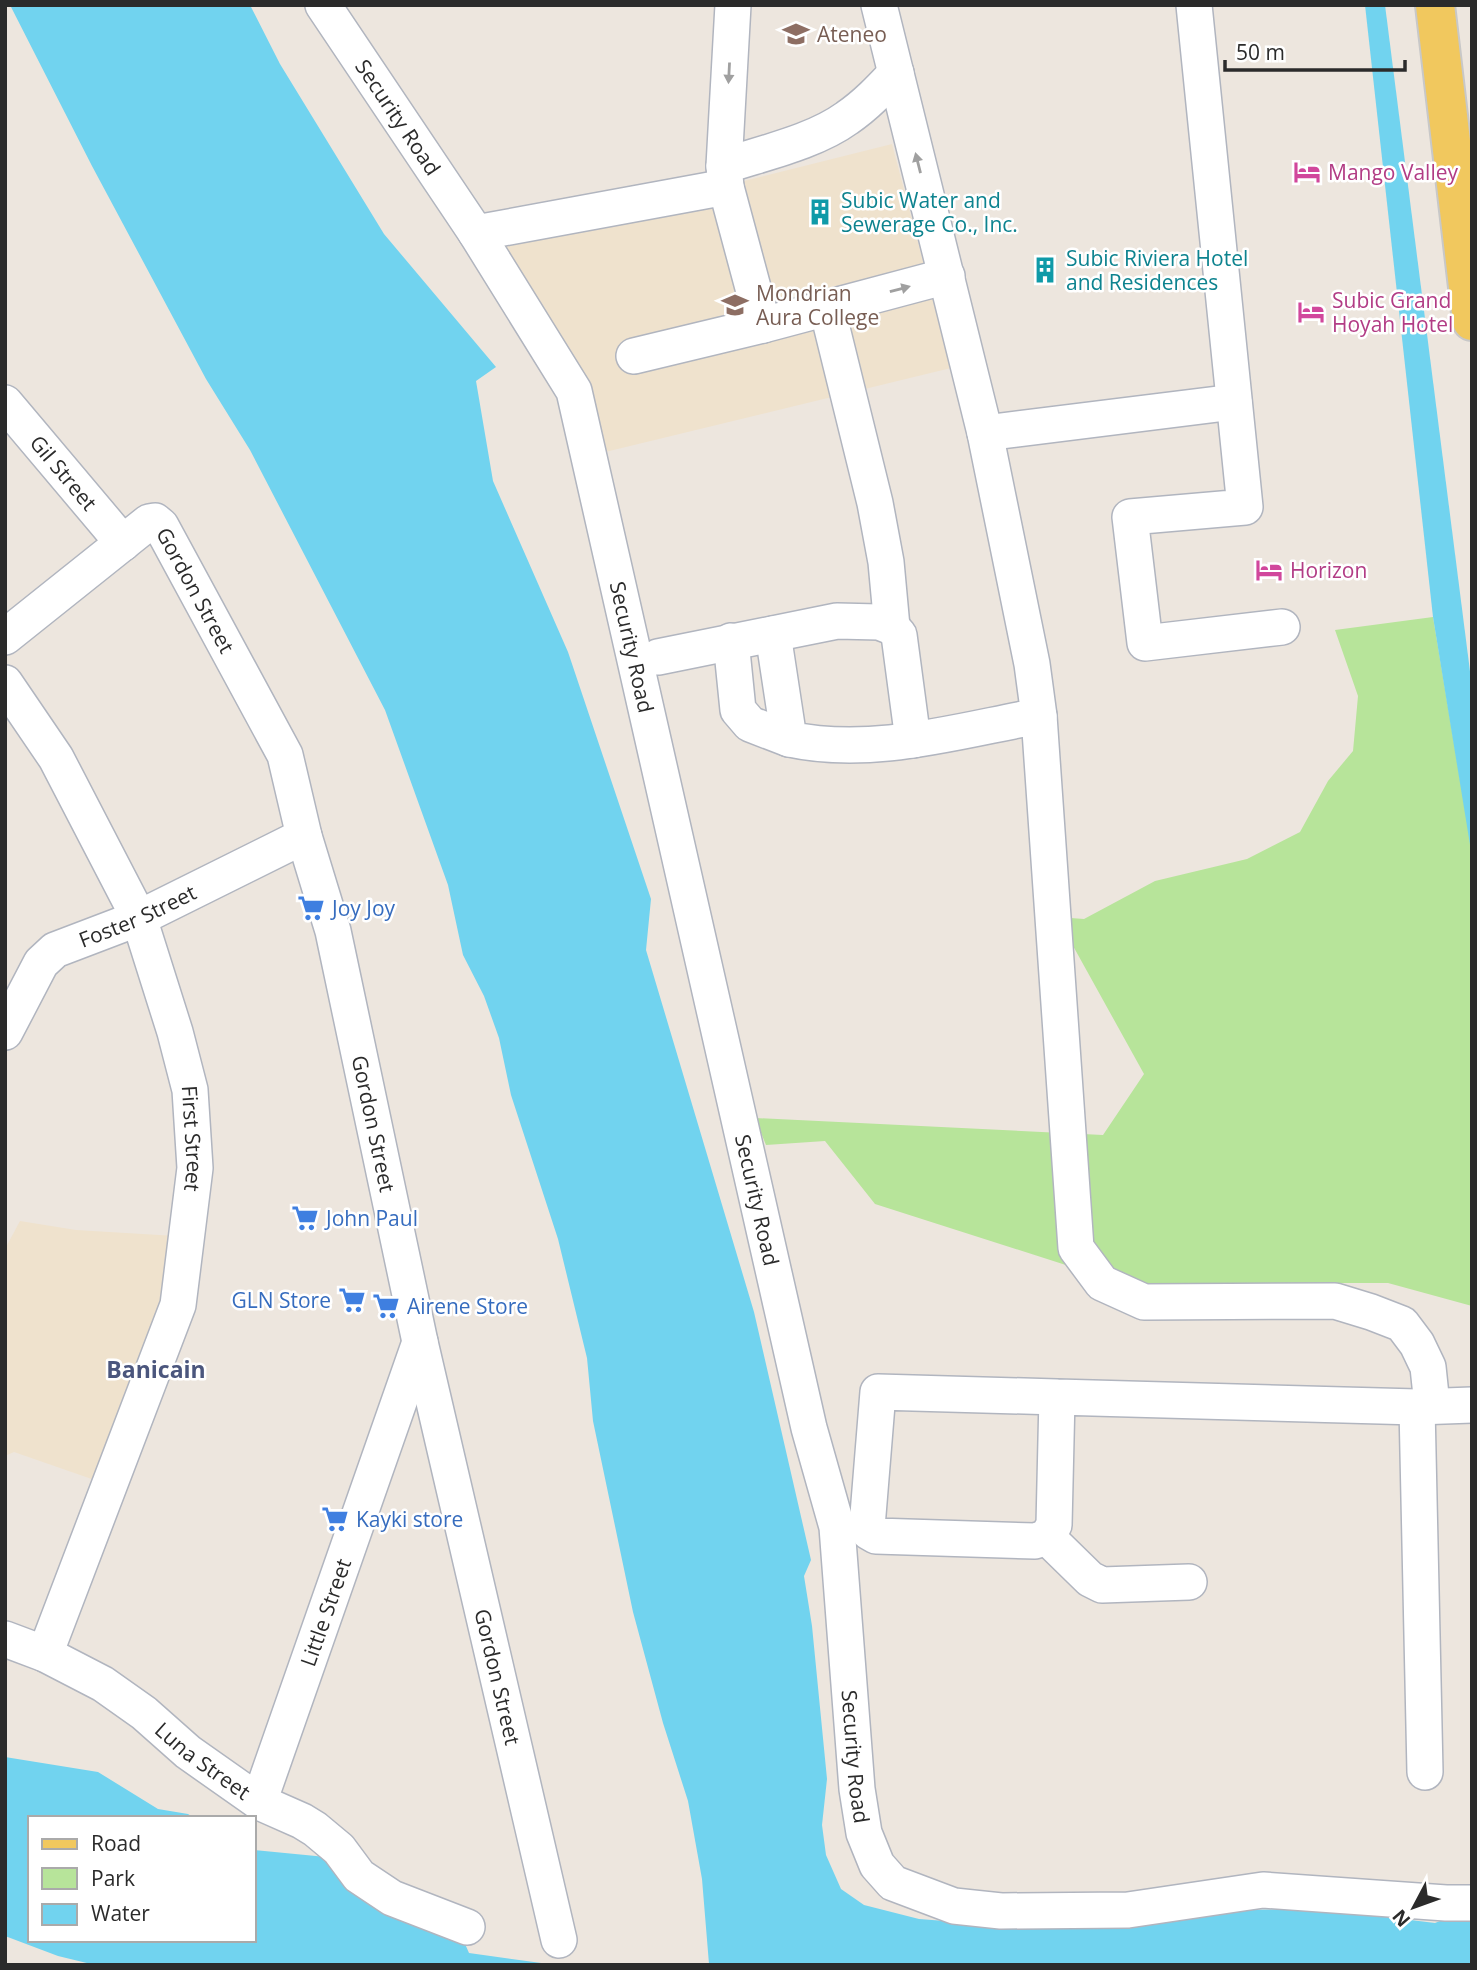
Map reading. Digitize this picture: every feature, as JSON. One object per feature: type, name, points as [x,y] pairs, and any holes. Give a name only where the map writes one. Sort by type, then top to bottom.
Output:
[{"type":"main road","points":[[1435,5],[1462,154],[1472,321]]},
{"type":"street","name":"Security Road","points":[[323,5],[476,233],[575,391],[806,1414],[837,1527],[857,1789],[864,1833],[877,1865],[893,1883],[912,1891],[954,1906],[1001,1911],[1128,1910],[1264,1890],[1472,1903]]},
{"type":"street","points":[[733,5],[725,177],[762,325]]},
{"type":"street","points":[[879,5],[985,433],[1032,664],[1039,716],[1076,1248],[1102,1283],[1144,1302],[1335,1301],[1402,1324],[1417,1344],[1428,1367],[1425,1406],[1425,1772]]},
{"type":"street","points":[[1194,5],[1245,507],[1130,517],[1145,643],[1282,627]]},
{"type":"street","points":[[476,233],[725,177],[845,120],[874,97],[896,73]]},
{"type":"street","points":[[634,356],[947,276]]},
{"type":"street","points":[[827,308],[876,503],[886,562],[892,628]]},
{"type":"street","name":"Gil Street","points":[[5,402],[123,543]]},
{"type":"street","points":[[985,433],[1234,402]]},
{"type":"street","name":"Gordon Street","points":[[5,638],[149,522],[155,521],[161,526],[285,755],[304,836],[333,931],[420,1342],[559,1940]]},
{"type":"street","points":[[658,657],[837,621],[879,622],[892,628],[898,635],[913,740]]},
{"type":"street","points":[[773,634],[789,739]]},
{"type":"street","points":[[731,641],[738,710],[750,723],[789,739],[848,747],[913,740],[1039,716]]},
{"type":"street","name":"First Street","points":[[5,683],[56,758],[139,918],[175,1032],[190,1090],[195,1168],[178,1305],[45,1654]]},
{"type":"street","name":"Foster Street","points":[[5,1032],[36,972],[55,950],[139,918],[304,836]]},
{"type":"street","name":"Little Street","points":[[259,1802],[420,1342]]},
{"type":"street","points":[[1057,1396],[1054,1524],[1047,1536],[1035,1541],[876,1536],[869,1532],[867,1527],[878,1392],[1472,1405]]},
{"type":"street","points":[[1047,1536],[1090,1579],[1102,1585],[1189,1582]]},
{"type":"street","name":"Luna Street","points":[[5,1639],[45,1654],[103,1684],[145,1713],[188,1752],[259,1802],[315,1829],[334,1844],[359,1876],[392,1898],[467,1927]]},
{"type":"shaded area","name":"Mondrian Aura College","points":[[892,144],[951,368],[597,454],[501,242]]},
{"type":"shaded area","points":[[20,1221],[76,1230],[176,1236],[167,1309],[106,1484],[14,1452],[5,1456],[5,1249]]},
{"type":"green space","points":[[1433,617],[1472,851],[1472,1306],[1388,1283],[1122,1283],[875,1204],[825,1141],[766,1145],[755,1118],[1103,1135],[1144,1074],[1057,917],[1084,919],[1155,881],[1247,859],[1300,832],[1328,781],[1353,751],[1358,696],[1335,630]]},
{"type":"water","points":[[10,5],[250,5],[280,64],[384,234],[496,367],[476,381],[493,481],[568,652],[651,899],[646,950],[754,1312],[811,1560],[804,1576],[812,1626],[827,1779],[822,1825],[826,1855],[841,1889],[864,1905],[919,1919],[1010,1926],[1228,1910],[1321,1909],[1435,1923],[1457,1914],[1472,1914],[1472,1965],[703,1965],[709,1964],[702,1879],[688,1801],[663,1723],[633,1612],[593,1421],[587,1358],[558,1239],[511,1095],[499,1038],[484,996],[463,955],[448,885],[385,710],[250,450],[206,379],[92,166]]},
{"type":"water","points":[[1365,5],[1385,5],[1472,687],[1472,857],[1433,617]]},
{"type":"water","points":[[5,1757],[98,1772],[158,1809],[191,1816],[28,1816],[28,1942],[256,1942],[256,1850],[326,1857],[462,1937],[469,1953],[556,1965],[95,1965],[58,1956],[5,1936]]},
{"type":"place","name":"Ateneo","points":[[796,34]]},
{"type":"place","name":"Mango Valley","points":[[1307,172]]},
{"type":"place","name":"Subic Water and Sewerage Co., Inc.","points":[[820,212]]},
{"type":"place","name":"Subic Riviera Hotel and Residences","points":[[1045,270]]},
{"type":"place","name":"Mondrian Aura College","points":[[735,305]]},
{"type":"place","name":"Subic Grand Hoyah Hotel","points":[[1311,312]]},
{"type":"place","name":"Horizon","points":[[1269,570]]},
{"type":"place","name":"Joy Joy","points":[[311,908]]},
{"type":"place","name":"John Paul","points":[[305,1218]]},
{"type":"place","name":"GLN Store","points":[[352,1300]]},
{"type":"place","name":"Airene Store","points":[[386,1306]]},
{"type":"place","name":"Kayki store","points":[[335,1519]]},
{"type":"district","name":"Banicain","points":[[156,1369]]}]
